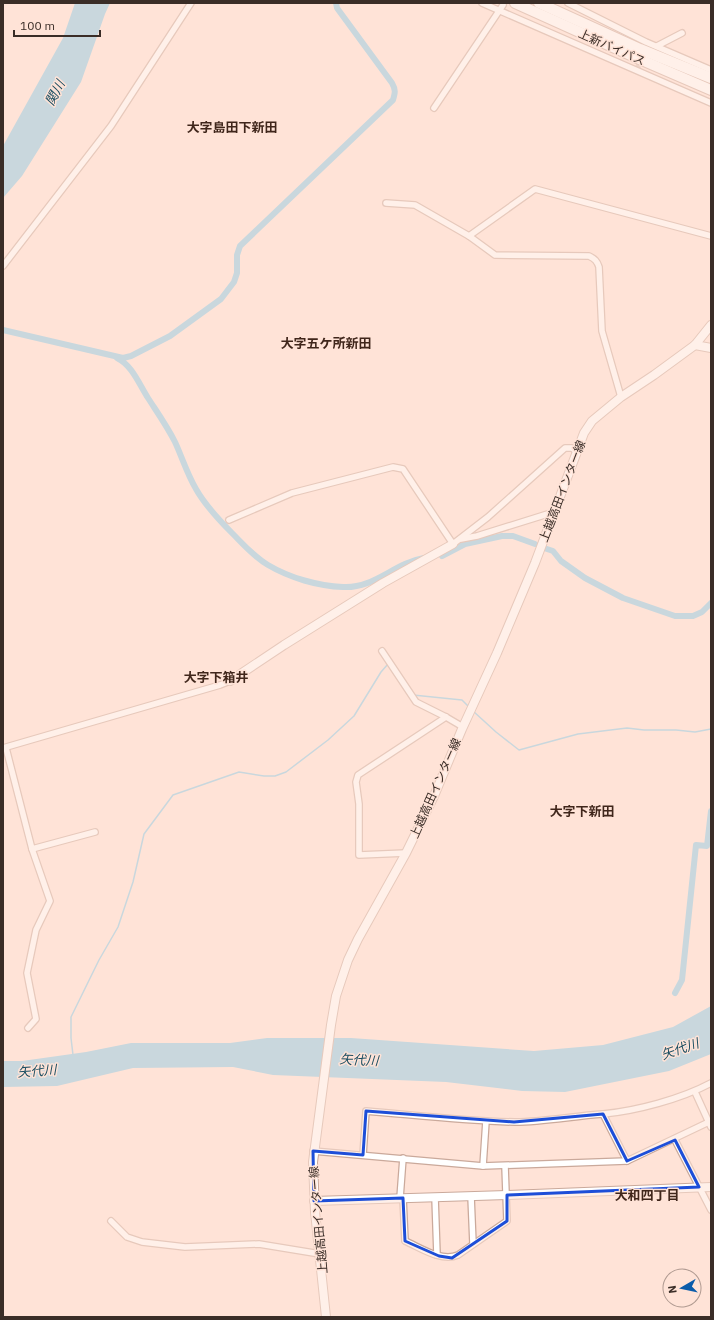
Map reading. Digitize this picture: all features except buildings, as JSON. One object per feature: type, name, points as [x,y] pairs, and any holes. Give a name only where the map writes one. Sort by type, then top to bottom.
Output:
[{"type":"highway","name":"上新バイパス","points":[[515,3],[711,90]]},
{"type":"highway","name":"上新バイパス","points":[[539,3],[711,78]]},
{"type":"main road","name":"上越高田インター線","points":[[326,1317],[314,1200],[313,1151],[336,996],[348,960],[358,939],[406,853],[434,796],[535,563],[576,451],[588,426],[621,397],[695,345],[711,325]]},
{"type":"main road","points":[[695,345],[711,348]]},
{"type":"main road","points":[[230,681],[383,583],[453,544]]},
{"type":"main road","points":[[314,1200],[507,1195],[711,1187]]},
{"type":"street","points":[[3,266],[111,126],[191,3]]},
{"type":"street","points":[[482,3],[711,102]]},
{"type":"street","points":[[568,3],[646,44],[657,46],[711,70]]},
{"type":"street","points":[[434,108],[503,5]]},
{"type":"street","points":[[657,46],[682,33]]},
{"type":"street","points":[[469,236],[535,189],[711,236]]},
{"type":"street","points":[[386,203],[415,205],[469,236],[496,255],[589,256],[594,258],[599,267],[602,331],[621,397]]},
{"type":"street","points":[[229,520],[292,493],[393,467],[403,469],[453,544],[488,517],[565,448],[572,448],[576,451]]},
{"type":"street","points":[[461,539],[477,536],[554,512]]},
{"type":"street","points":[[382,652],[416,702],[463,727]]},
{"type":"street","points":[[28,1028],[36,1019],[27,973],[36,930],[50,902],[32,849],[4,748],[230,681]]},
{"type":"street","points":[[406,853],[359,855],[356,782],[358,775],[446,717]]},
{"type":"street","points":[[32,849],[95,832]]},
{"type":"street","points":[[363,1155],[366,1111],[486,1121],[533,1122],[603,1114],[652,1104],[695,1092],[711,1083]]},
{"type":"street","points":[[313,1151],[483,1166],[627,1161],[710,1124],[695,1092]]},
{"type":"street","points":[[603,1114],[627,1161]]},
{"type":"street","points":[[483,1166],[486,1121]]},
{"type":"street","points":[[674,1140],[711,1210]]},
{"type":"street","points":[[403,1158],[402,1198],[405,1241],[444,1258],[452,1258],[458,1255],[507,1220],[506,1166]]},
{"type":"street","points":[[471,1196],[473,1244]]},
{"type":"street","points":[[435,1197],[437,1255]]},
{"type":"street","points":[[111,1221],[127,1237],[142,1242],[185,1247],[259,1244],[320,1254]]},
{"type":"highlighted area","points":[[366,1111],[514,1122],[603,1114],[627,1161],[675,1140],[699,1187],[507,1195],[507,1221],[452,1258],[439,1256],[405,1241],[403,1198],[314,1201],[313,1151],[363,1155]]},
{"type":"water","name":"関川","points":[[75,3],[110,3],[81,82],[22,176],[3,198],[3,146],[63,38]]},
{"type":"water","name":"矢代川","points":[[711,1006],[711,1054],[669,1071],[565,1092],[522,1091],[446,1082],[273,1075],[233,1067],[133,1068],[57,1086],[3,1087],[3,1061],[22,1061],[86,1052],[131,1043],[230,1043],[267,1038],[351,1038],[534,1051],[603,1045],[673,1027]]},
{"type":"waterway","points":[[3,330],[123,358],[131,356],[170,336],[221,299],[234,282],[237,273],[237,255],[240,246],[393,100],[395,92],[392,83],[337,8],[336,3]]},
{"type":"waterway","points":[[117,358],[131,370],[165,425],[175,442],[193,483],[204,501],[227,528],[263,562],[285,574],[304,580],[324,585],[354,587],[374,580],[403,565],[424,558]]},
{"type":"waterway","points":[[442,556],[465,544],[502,536],[513,536],[535,544]]},
{"type":"waterway","points":[[544,548],[553,551],[561,561],[585,578],[623,598],[675,616],[693,616],[702,612],[711,603]]},
{"type":"waterway","points":[[73,1055],[71,1017],[99,960],[118,927],[133,882],[144,834],[173,795],[239,772],[264,776],[275,776],[286,772],[328,740],[354,716],[381,672],[388,664]]},
{"type":"waterway","points":[[413,695],[462,700],[469,707]]},
{"type":"waterway","points":[[473,711],[519,750],[578,734],[627,728],[695,732],[711,729]]},
{"type":"waterway","points":[[675,993],[682,980],[696,845],[707,846],[711,811]]},
{"type":"tunnel","points":[[637,70],[645,46]]},
{"type":"district","name":"大字島田下新田","points":[[232,127]]},
{"type":"district","name":"大字五ケ所新田","points":[[326,343]]},
{"type":"district","name":"大字下箱井","points":[[216,677]]},
{"type":"district","name":"大字下新田","points":[[582,811]]},
{"type":"district","name":"大和四丁目","points":[[647,1195]]}]
